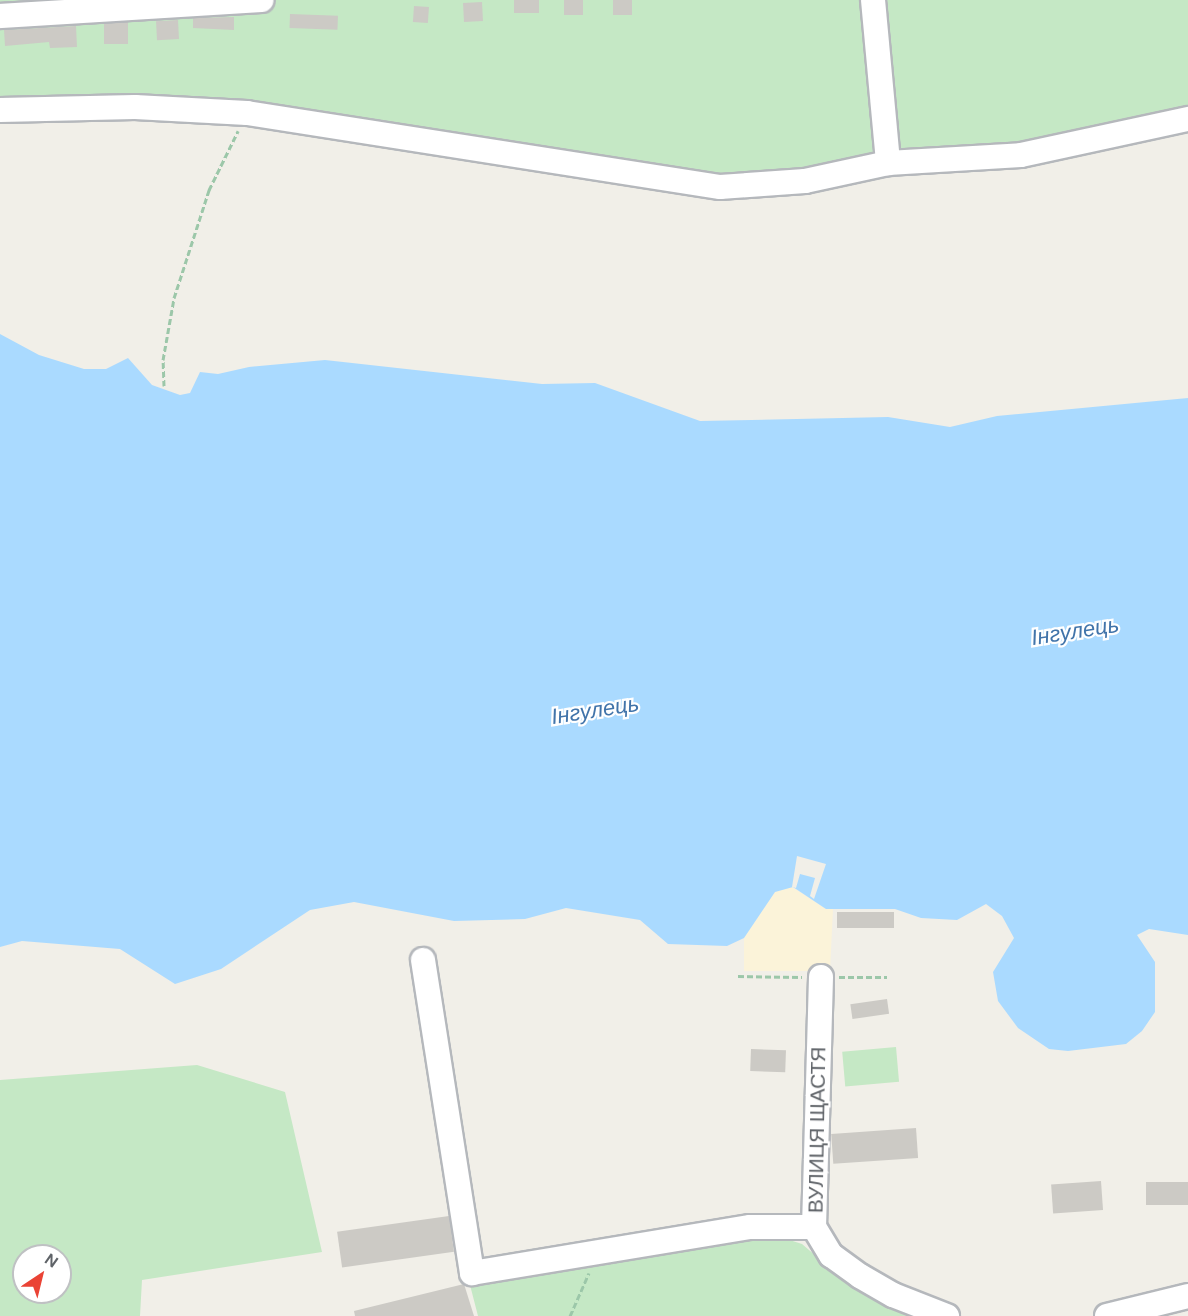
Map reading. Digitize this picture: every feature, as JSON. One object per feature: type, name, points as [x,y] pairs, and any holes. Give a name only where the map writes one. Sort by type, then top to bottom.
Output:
[{"type":"street","points":[[0,16],[262,0]]},
{"type":"street","points":[[873,0],[888,163]]},
{"type":"street","points":[[0,110],[135,107],[247,113],[720,187],[805,181],[888,163],[1021,155],[1188,119]]},
{"type":"street","points":[[423,960],[472,1273],[750,1227],[814,1227]]},
{"type":"street","name":"ВУЛИЦЯ ЩАСТЯ","points":[[820,977],[814,1227],[831,1255],[860,1276],[893,1295],[946,1316]]},
{"type":"street","points":[[1107,1316],[1188,1296]]},
{"type":"path","points":[[164,386],[163,360],[174,298],[209,190],[247,113]]},
{"type":"path","points":[[570,1316],[598,1252]]},
{"type":"green space","points":[[0,0],[1188,0],[1188,119],[720,187],[247,113],[0,110]]},
{"type":"green space","points":[[896,1047],[899,1082],[845,1087],[842,1052]]},
{"type":"green space","points":[[197,1065],[285,1092],[322,1252],[142,1280],[140,1316],[0,1316],[0,1080]]},
{"type":"green space","points":[[777,1236],[802,1244],[823,1262],[928,1316],[478,1316],[470,1285]]},
{"type":"sand","points":[[792,887],[826,909],[833,909],[830,971],[744,971],[744,938],[775,892]]},
{"type":"water","name":"Інгулець","points":[[0,334],[39,355],[84,369],[106,369],[128,358],[152,385],[180,395],[190,393],[200,372],[218,374],[249,367],[325,360],[542,384],[595,383],[700,421],[888,417],[950,427],[997,416],[1188,398],[1188,935],[1149,929],[1137,935],[1155,962],[1155,1012],[1142,1031],[1126,1044],[1068,1051],[1049,1049],[1018,1028],[998,1001],[993,972],[1014,938],[1002,916],[986,904],[957,920],[921,918],[895,909],[826,909],[793,887],[775,892],[744,938],[727,946],[668,944],[640,920],[566,908],[525,919],[454,921],[354,902],[310,910],[221,969],[175,984],[120,949],[22,941],[0,947]]},
{"type":"pier","points":[[797,856],[826,864],[814,899],[810,896],[815,878],[800,874],[796,888],[792,887]]},
{"type":"building","points":[[514,0],[539,0],[539,13],[514,13]]},
{"type":"building","points":[[564,0],[583,0],[583,15],[564,15]]},
{"type":"building","points":[[613,0],[632,0],[632,15],[613,15]]},
{"type":"building","points":[[482,2],[483,21],[464,22],[463,3]]},
{"type":"building","points":[[414,6],[429,7],[428,23],[413,22]]},
{"type":"building","points":[[290,14],[338,16],[337,30],[290,28]]},
{"type":"building","points":[[234,17],[234,30],[193,28],[193,18]]},
{"type":"building","points":[[178,20],[179,39],[157,40],[156,21]]},
{"type":"building","points":[[104,22],[128,22],[128,44],[104,44]]},
{"type":"building","points":[[76,26],[77,47],[50,48],[49,42],[5,46],[4,30]]},
{"type":"building","points":[[837,912],[894,912],[894,928],[837,928]]},
{"type":"building","points":[[887,999],[889,1014],[852,1019],[850,1004]]},
{"type":"building","points":[[751,1049],[786,1050],[785,1072],[750,1071]]},
{"type":"building","points":[[916,1128],[918,1158],[833,1164],[831,1134]]},
{"type":"building","points":[[1101,1181],[1103,1210],[1053,1213],[1051,1184]]},
{"type":"building","points":[[1146,1182],[1188,1182],[1188,1205],[1146,1205]]},
{"type":"building","points":[[449,1216],[454,1252],[342,1267],[337,1232]]},
{"type":"building","points":[[464,1284],[474,1316],[355,1316],[354,1311]]}]
